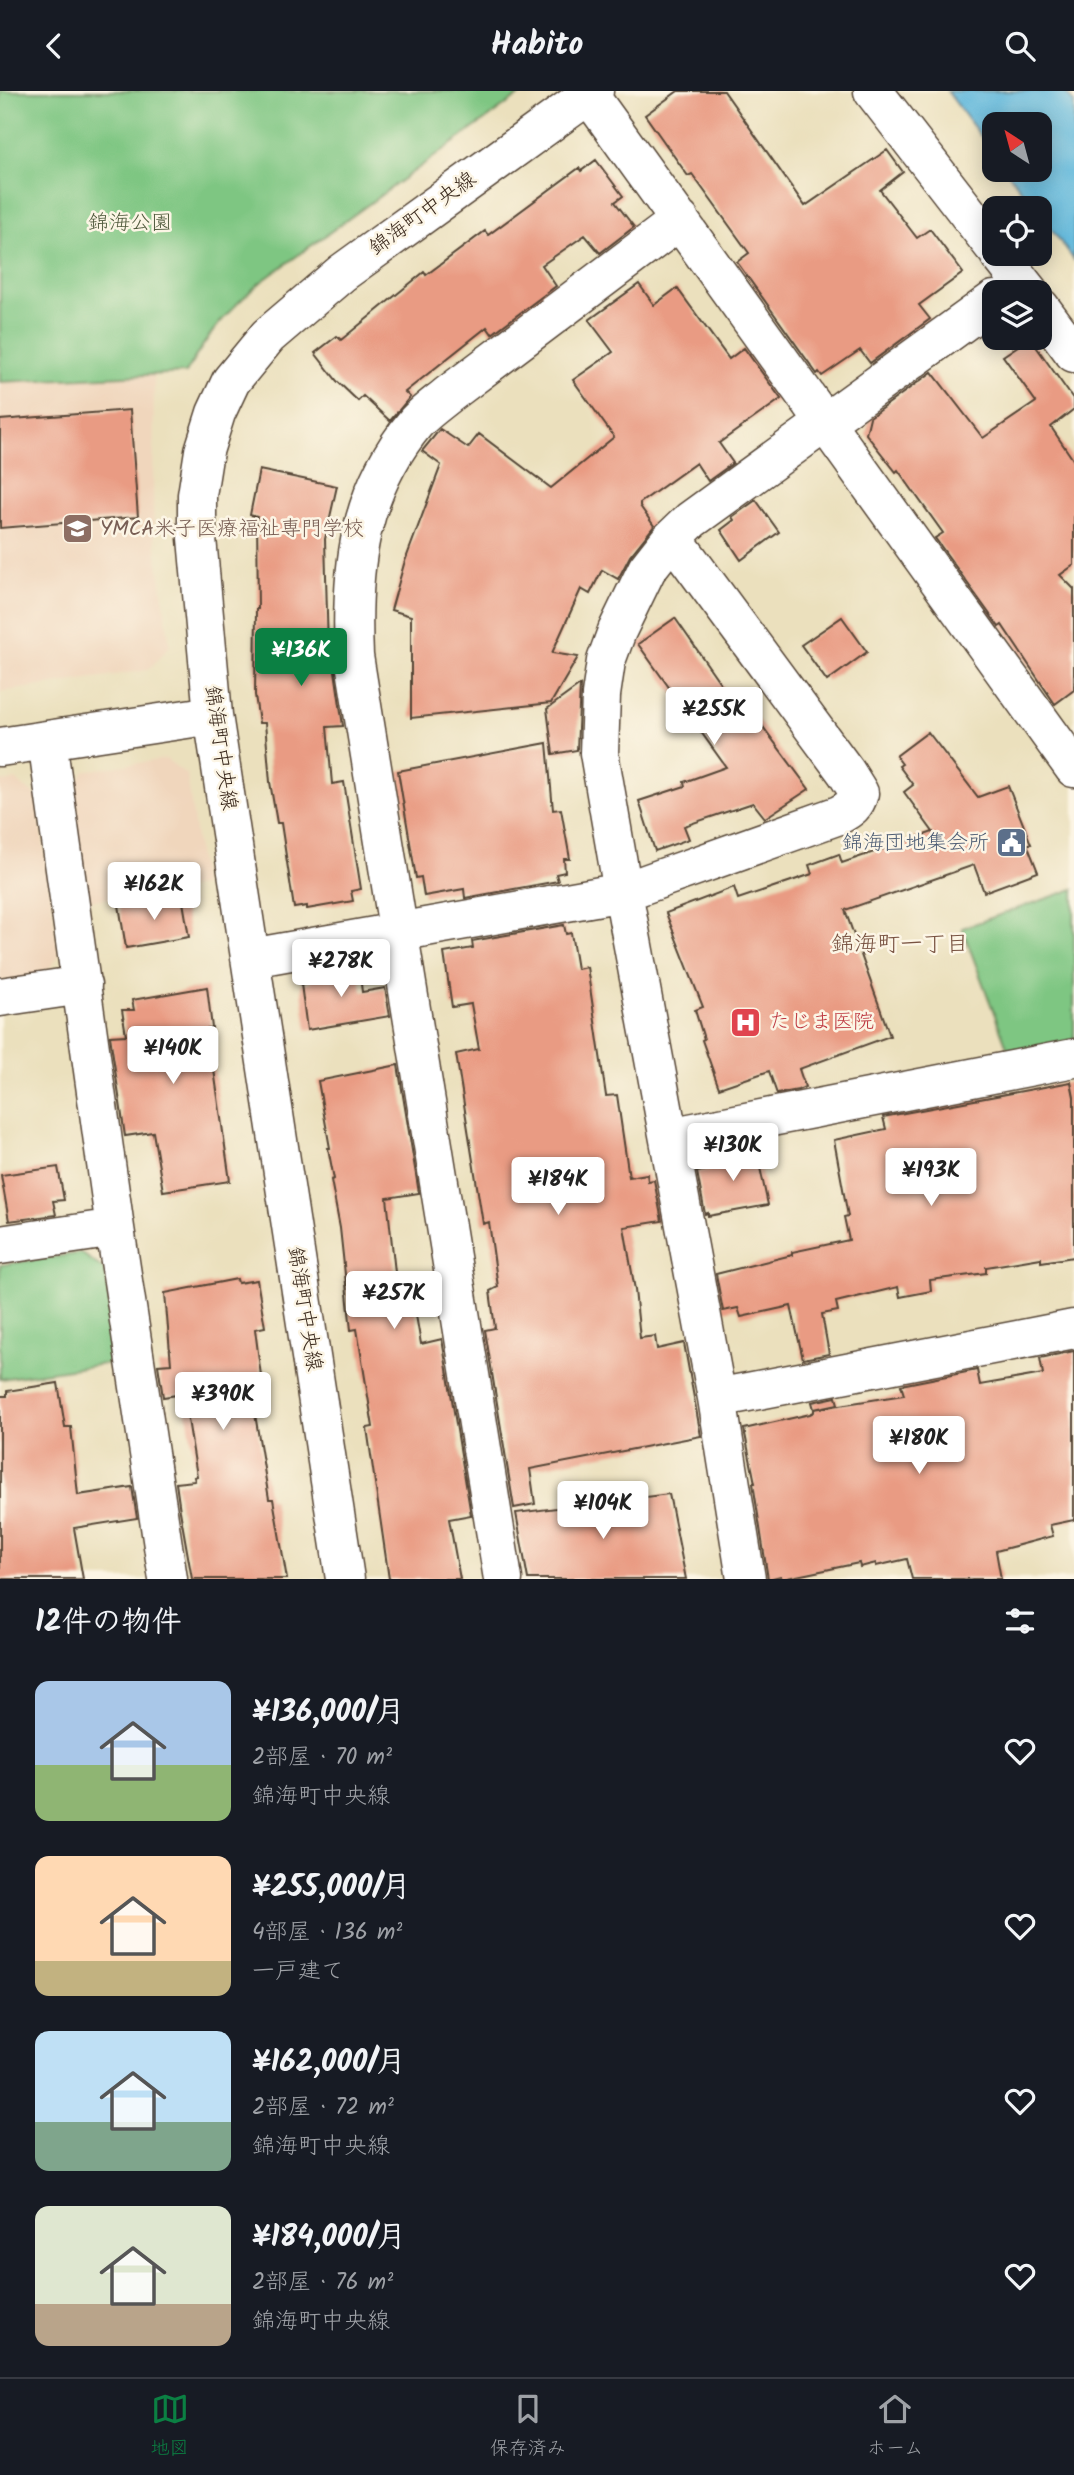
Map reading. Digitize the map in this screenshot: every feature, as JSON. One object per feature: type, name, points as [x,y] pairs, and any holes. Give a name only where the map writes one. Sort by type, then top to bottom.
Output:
[{"type":"street","points":[[873,91],[982,232]]},
{"type":"street","points":[[591,93],[680,221],[1074,768]]},
{"type":"street","name":"錦海町中央線","points":[[345,1579],[213,715],[197,538],[197,495],[204,451],[216,413],[231,381],[268,336],[315,294],[591,93]]},
{"type":"street","points":[[503,1579],[354,656],[354,570],[361,529],[373,494],[391,457],[417,421],[449,394],[680,221]]},
{"type":"street","points":[[746,1579],[718,1398],[623,892],[600,753],[601,695],[606,661],[631,599],[647,569],[691,520],[982,311]]},
{"type":"street","points":[[1052,329],[1074,353]]},
{"type":"street","points":[[251,958],[623,892],[850,809],[857,802],[859,793],[846,772],[673,538]]},
{"type":"street","points":[[0,747],[213,715]]},
{"type":"street","points":[[47,740],[115,1228],[168,1579]]},
{"type":"street","points":[[0,997],[82,985]]},
{"type":"street","points":[[669,1137],[1074,1058]]},
{"type":"street","points":[[0,1245],[115,1228]]},
{"type":"street","points":[[718,1398],[1074,1329]]},
{"type":"shaded area","name":"YMCA米子医療福祉専門学校","points":[[154,375],[153,509],[170,646],[148,670],[0,692],[0,383]]},
{"type":"shaded area","points":[[166,759],[187,775],[203,886],[86,901],[70,791],[85,771]]},
{"type":"shaded area","points":[[16,780],[37,797],[59,956],[43,976],[0,982],[0,782]]},
{"type":"green space","name":"錦海公園","points":[[0,91],[525,91],[261,282],[219,324],[186,373],[0,382]]},
{"type":"green space","points":[[1074,889],[1074,1043],[1010,1055],[962,928]]},
{"type":"green space","points":[[81,1253],[105,1270],[119,1362],[0,1379],[0,1265]]},
{"type":"water","points":[[947,91],[1065,91],[1074,103],[1074,260],[1052,230],[1052,196],[1026,196],[1015,182],[1052,182],[1052,112],[982,112],[982,138]]},
{"type":"building","points":[[678,91],[724,91],[805,206],[887,150],[903,172],[880,190],[917,238],[930,229],[963,273],[919,305],[930,319],[870,363],[860,350],[822,376],[819,372],[817,374],[737,262],[749,253],[692,174],[688,176],[645,115]]},
{"type":"building","points":[[596,160],[623,196],[615,202],[634,227],[600,253],[585,235],[542,265],[556,286],[492,334],[487,327],[405,392],[410,397],[390,421],[363,396],[358,401],[337,381],[315,353],[337,336],[341,340],[424,272],[426,275],[485,231],[488,235],[579,168],[581,171]]},
{"type":"building","points":[[639,284],[654,305],[677,288],[729,359],[744,348],[781,399],[719,443],[733,463],[708,481],[696,463],[640,503],[654,526],[630,556],[618,579],[602,570],[590,594],[581,589],[552,653],[578,657],[551,703],[411,718],[411,616],[391,610],[404,564],[441,465],[422,451],[440,429],[468,448],[479,434],[551,488],[614,437],[573,380],[613,352],[589,320]]},
{"type":"building","points":[[1012,350],[1039,350],[1074,400],[1074,409],[1051,427],[1074,461],[1074,565],[1060,575],[1074,589],[1074,690],[1055,704],[1002,625],[999,627],[935,538],[943,533],[898,470],[896,472],[866,434],[870,417],[932,372],[983,438],[1036,402],[1003,356]]},
{"type":"building","points":[[130,410],[138,517],[0,528],[0,420]]},
{"type":"building","points":[[259,470],[337,486],[325,539],[328,650],[332,650],[343,726],[327,727],[332,784],[344,782],[361,889],[351,891],[353,901],[307,909],[307,906],[294,908],[281,823],[277,823],[270,782],[265,723],[259,723],[255,695],[257,517],[250,515]]},
{"type":"building","points":[[756,500],[779,532],[741,560],[721,530],[734,520],[732,517]]},
{"type":"building","points":[[842,617],[867,652],[827,681],[801,645]]},
{"type":"building","points":[[675,618],[739,710],[746,704],[809,789],[765,818],[753,803],[684,826],[689,839],[655,851],[639,801],[685,786],[684,782],[726,767],[638,644]]},
{"type":"building","points":[[580,685],[577,750],[553,754],[547,709]]},
{"type":"building","points":[[928,732],[978,797],[1008,786],[1031,844],[1027,844],[1038,872],[984,892],[974,865],[845,910],[890,1036],[799,1069],[805,1087],[798,1090],[777,1094],[769,1071],[719,1088],[702,1040],[704,1039],[695,1010],[703,1007],[666,913],[734,887],[738,899],[812,874],[809,865],[839,854],[842,863],[933,832],[904,792],[913,785],[899,766],[902,764],[896,756]]},
{"type":"building","points":[[547,743],[553,810],[561,809],[570,859],[564,859],[565,872],[556,874],[558,881],[465,898],[464,889],[424,896],[421,877],[416,878],[398,771]]},
{"type":"building","points":[[182,896],[189,937],[126,948],[119,905]]},
{"type":"building","points":[[564,925],[566,934],[571,933],[577,969],[587,967],[606,1096],[617,1095],[629,1177],[647,1174],[648,1181],[654,1180],[662,1221],[624,1227],[640,1338],[655,1336],[657,1349],[684,1343],[701,1436],[530,1469],[535,1504],[514,1508],[485,1330],[495,1328],[490,1291],[498,1287],[489,1222],[483,1224],[456,1054],[479,1049],[471,1004],[452,1007],[444,953],[473,948],[472,941]]},
{"type":"building","points":[[355,963],[356,977],[360,976],[362,992],[385,988],[390,1016],[307,1030],[301,984],[311,982],[309,972]]},
{"type":"building","points":[[207,987],[212,1028],[208,1028],[230,1181],[163,1191],[153,1132],[125,1136],[110,1036],[126,1035],[122,1010],[134,1010],[132,1000]]},
{"type":"building","points":[[398,1065],[419,1193],[387,1198],[398,1300],[413,1298],[421,1344],[442,1339],[471,1515],[449,1519],[460,1579],[389,1579],[367,1428],[373,1427],[357,1329],[351,1330],[340,1228],[331,1180],[334,1179],[330,1148],[318,1081]]},
{"type":"building","points":[[1071,1082],[1074,1097],[1074,1257],[1041,1262],[1041,1258],[986,1267],[986,1273],[930,1280],[931,1291],[900,1297],[898,1287],[836,1302],[838,1311],[822,1314],[829,1354],[803,1359],[791,1306],[741,1317],[738,1308],[723,1311],[716,1274],[792,1255],[792,1252],[849,1240],[844,1217],[848,1216],[834,1140],[886,1129],[883,1117]]},
{"type":"building","points":[[749,1144],[752,1160],[758,1158],[768,1205],[708,1216],[708,1213],[705,1214],[697,1172],[721,1167],[717,1150]]},
{"type":"building","points":[[58,1167],[64,1200],[53,1201],[56,1215],[9,1221],[1,1175]]},
{"type":"building","points":[[237,1279],[238,1283],[257,1280],[265,1327],[255,1329],[265,1407],[254,1408],[269,1499],[273,1499],[287,1579],[192,1579],[180,1511],[176,1483],[195,1481],[194,1477],[197,1476],[184,1394],[163,1397],[158,1365],[171,1364],[165,1293]]},
{"type":"building","points":[[1074,1351],[1074,1520],[1050,1525],[1053,1536],[996,1551],[1001,1579],[912,1579],[907,1559],[876,1566],[876,1563],[860,1567],[859,1563],[782,1579],[781,1576],[768,1579],[755,1483],[744,1429],[810,1414],[814,1409],[904,1395],[901,1385],[977,1370],[980,1385],[1043,1374],[1040,1358]]},
{"type":"building","points":[[58,1383],[65,1427],[71,1427],[78,1495],[132,1487],[137,1518],[74,1528],[83,1579],[0,1579],[0,1396],[7,1396],[7,1391]]},
{"type":"building","points":[[836,1397],[838,1404],[814,1409],[812,1402]]},
{"type":"building","points":[[669,1494],[686,1579],[528,1579],[516,1513]]},
{"type":"place","name":"YMCA米子医療福祉専門学校","points":[[77,529]]},
{"type":"place","name":"錦海団地集会所","points":[[1012,843]]},
{"type":"place","name":"たじま医院","points":[[746,1022]]},
{"type":"district","name":"錦海町一丁目","points":[[900,945]]}]
